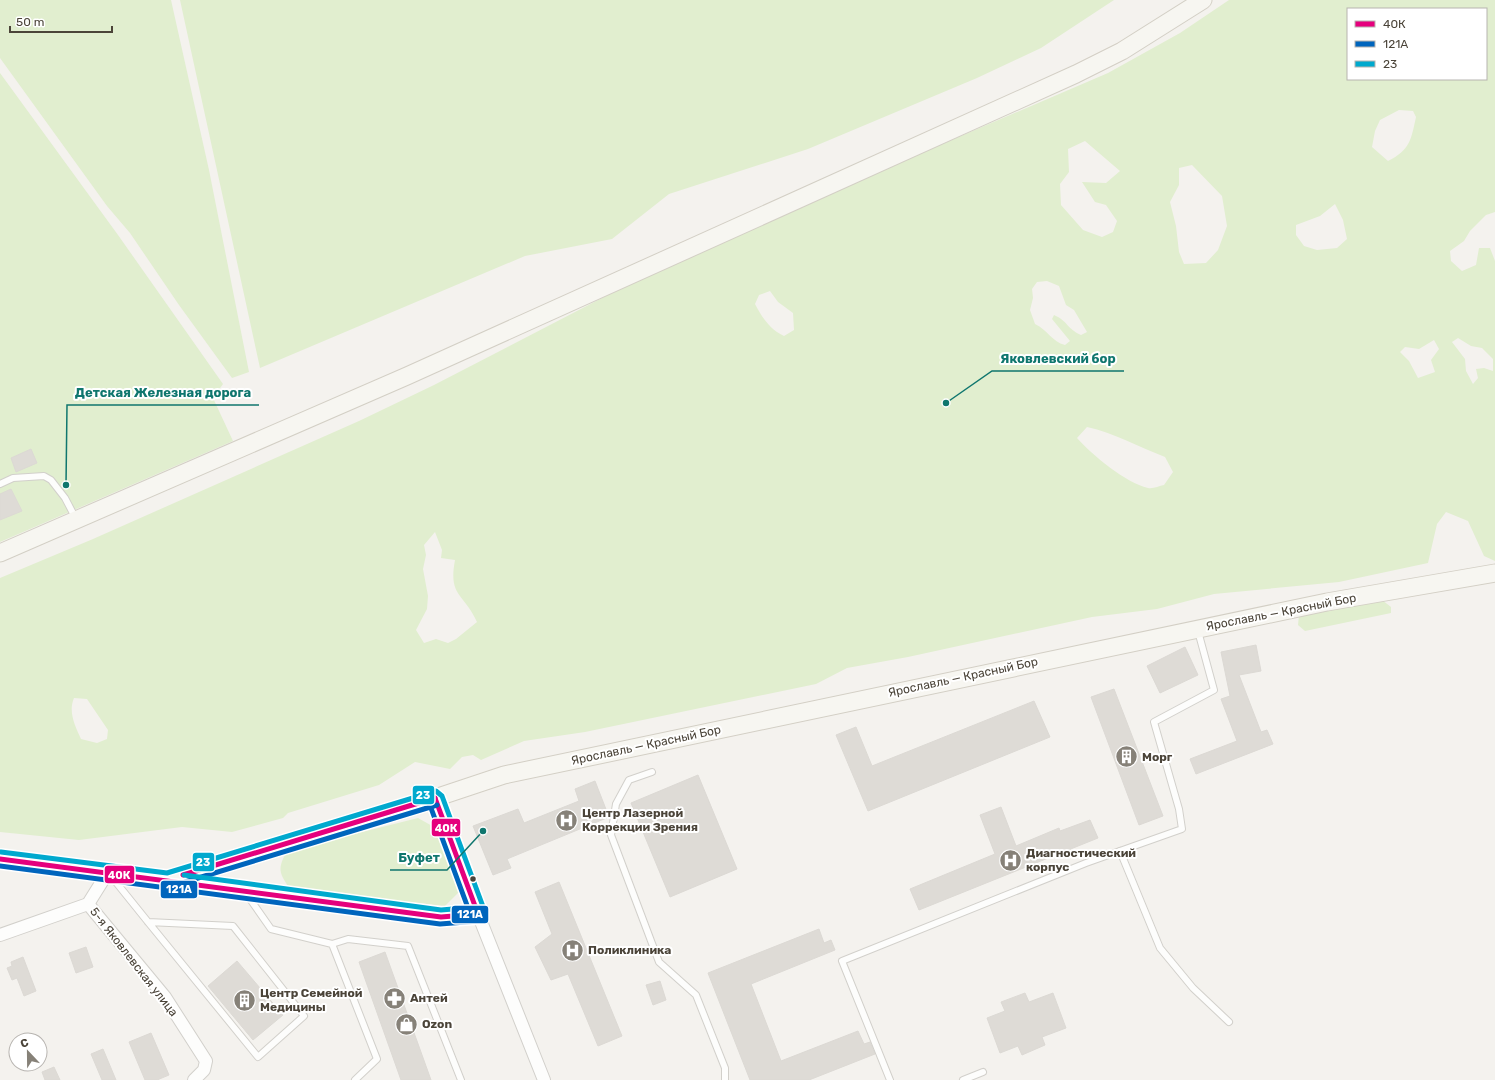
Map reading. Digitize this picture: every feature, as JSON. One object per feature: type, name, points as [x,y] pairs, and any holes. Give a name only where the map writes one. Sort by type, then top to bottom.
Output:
[{"type":"street","points":[[0,553],[414,372],[1076,74],[1122,51],[1203,0]]},
{"type":"street","name":"Ярославль — Красный Бор","points":[[168,880],[435,798],[504,775],[1327,602],[1495,573]]},
{"type":"street","points":[[435,798],[478,914],[544,1080]]},
{"type":"street","points":[[0,859],[441,917],[478,914]]},
{"type":"street","points":[[0,935],[88,904],[108,872]]},
{"type":"street","name":"5-я Яковлевская улица","points":[[88,904],[165,997],[206,1061],[204,1070],[195,1080]]},
{"type":"lane","points":[[0,484],[13,478],[44,476],[51,480],[65,498],[76,519]]},
{"type":"lane","points":[[890,1080],[842,961],[1120,851],[1182,829],[1179,809],[1154,722],[1214,690],[1198,629]]},
{"type":"lane","points":[[652,772],[629,780],[616,804],[611,835],[659,962],[696,995],[725,1068],[725,1080]]},
{"type":"lane","points":[[1120,851],[1160,948],[1193,988],[1229,1022]]},
{"type":"lane","points":[[108,872],[148,922],[258,1057],[304,1016],[233,926],[148,922]]},
{"type":"lane","points":[[244,890],[271,929],[332,944],[348,939],[408,946],[461,1080]]},
{"type":"lane","points":[[332,944],[377,1059],[363,1077],[355,1080]]},
{"type":"lane","points":[[963,1080],[983,1072]]},
{"type":"green space","points":[[0,0],[171,0],[209,170],[249,372],[232,378],[179,305],[130,233],[107,206],[0,58]]},
{"type":"green space","points":[[180,0],[1114,0],[1041,48],[977,78],[808,149],[669,194],[612,239],[525,256],[260,368]]},
{"type":"green space","points":[[1229,0],[1495,0],[1495,212],[1486,215],[1470,231],[1464,241],[1450,251],[1451,261],[1462,271],[1476,265],[1479,248],[1490,248],[1495,261],[1495,561],[1484,556],[1468,521],[1446,512],[1437,524],[1428,563],[1339,582],[1214,594],[1157,609],[1092,617],[908,657],[847,668],[816,684],[585,732],[524,741],[481,760],[473,755],[462,757],[450,769],[415,762],[379,785],[288,813],[283,818],[232,832],[182,827],[79,840],[0,832],[0,578],[93,539],[359,421],[434,385],[629,284],[933,148],[1108,73],[1180,33]],"holes":[[[1399,110],[1413,111],[1416,117],[1413,132],[1408,144],[1401,153],[1388,161],[1372,147],[1375,131],[1380,120]],[[1085,141],[1120,171],[1106,183],[1082,182],[1095,202],[1106,205],[1117,221],[1113,232],[1102,237],[1083,230],[1061,205],[1060,184],[1069,172],[1068,149]],[[1192,165],[1222,196],[1227,226],[1218,250],[1206,263],[1184,264],[1179,252],[1176,226],[1170,202],[1179,185],[1179,168]],[[1335,204],[1343,220],[1347,239],[1337,248],[1317,250],[1304,246],[1296,235],[1296,225],[1320,216]],[[1047,281],[1059,286],[1066,305],[1074,310],[1087,332],[1081,335],[1072,330],[1059,317],[1054,315],[1052,319],[1070,341],[1065,345],[1057,341],[1035,324],[1030,310],[1033,298],[1032,289],[1037,282]],[[770,291],[778,302],[793,313],[794,330],[784,336],[774,330],[763,318],[755,304],[759,295]],[[1458,338],[1471,346],[1482,348],[1493,359],[1493,371],[1484,368],[1476,369],[1478,378],[1473,384],[1466,371],[1465,359],[1452,342]],[[1434,340],[1439,349],[1431,360],[1435,372],[1418,378],[1409,361],[1400,352],[1405,347],[1419,349]],[[1087,427],[1117,436],[1165,457],[1173,472],[1164,485],[1154,488],[1139,485],[1110,468],[1077,438]],[[435,532],[442,550],[441,558],[455,560],[453,572],[455,588],[477,622],[456,639],[448,643],[436,639],[424,643],[416,630],[427,609],[428,596],[423,569],[426,555],[424,545]],[[74,698],[87,699],[108,730],[107,739],[97,743],[81,739],[72,714]]]},
{"type":"green space","points":[[0,73],[118,235],[223,384],[213,398],[233,441],[0,542]]},
{"type":"green space","points":[[1382,600],[1391,607],[1391,613],[1305,631],[1298,625],[1299,615]]},
{"type":"green space","points":[[418,818],[434,827],[460,891],[445,906],[290,889],[283,879],[281,867],[287,851]]},
{"type":"building","points":[[31,449],[37,463],[16,472],[11,458]]},
{"type":"building","points":[[11,489],[22,511],[0,520],[0,494]]},
{"type":"building","points":[[1256,645],[1261,671],[1239,675],[1261,732],[1267,730],[1273,744],[1196,774],[1190,759],[1237,741],[1221,699],[1230,696],[1221,652]]},
{"type":"building","points":[[1185,647],[1198,675],[1160,693],[1147,666]]},
{"type":"building","name":"Морг","points":[[1114,689],[1163,816],[1139,825],[1091,697]]},
{"type":"building","points":[[1034,701],[1050,737],[868,811],[836,735],[856,727],[872,766]]},
{"type":"building","points":[[698,775],[737,869],[670,897],[631,803]]},
{"type":"building","name":"Центр Лазерной Коррекции Зрения","points":[[595,781],[609,817],[507,859],[511,868],[493,875],[473,826],[518,809],[524,823],[579,801],[575,789]]},
{"type":"building","points":[[1001,807],[1016,846],[1059,828],[1060,831],[1090,820],[1098,838],[919,910],[910,889],[995,854],[980,815]]},
{"type":"building","points":[[559,882],[622,1036],[598,1046],[568,974],[551,980],[535,947],[552,934],[535,892]]},
{"type":"building","points":[[819,929],[824,943],[831,940],[835,950],[751,984],[781,1061],[858,1031],[864,1044],[870,1042],[875,1054],[809,1080],[750,1080],[708,973]]},
{"type":"building","points":[[86,947],[93,967],[76,973],[69,953]]},
{"type":"building","points":[[385,952],[431,1080],[401,1080],[359,962]]},
{"type":"building","points":[[23,957],[36,991],[24,996],[17,978],[12,980],[7,968],[12,966],[11,962]]},
{"type":"building","name":"Центр Семейной Медицины","points":[[237,961],[283,1015],[253,1040],[208,986]]},
{"type":"building","points":[[660,981],[666,1000],[653,1005],[646,985]]},
{"type":"building","points":[[1025,993],[1029,1002],[1053,993],[1066,1028],[1042,1037],[1045,1045],[1022,1055],[1018,1046],[1000,1053],[987,1018],[1005,1011],[1001,1002]]},
{"type":"building","points":[[151,1033],[169,1075],[157,1080],[145,1080],[129,1042]]},
{"type":"building","points":[[103,1049],[116,1080],[102,1080],[91,1054]]},
{"type":"building","points":[[54,1067],[60,1080],[45,1080],[42,1072],[48,1072],[48,1070]]},
{"type":"transit line","name":"23","points":[[1,852],[167,873],[436,791],[442,796],[485,912]]},
{"type":"transit line","name":"40К","points":[[435,798],[478,914]]},
{"type":"transit line","name":"40К","points":[[183,875],[435,798]]},
{"type":"transit line","name":"121А","points":[[428,800],[471,916]]},
{"type":"transit line","name":"121А","points":[[185,882],[437,805]]},
{"type":"transit line","name":"40К","points":[[0,859],[441,917],[478,914]]},
{"type":"transit line","name":"121А","points":[[0,866],[440,924],[479,921]]},
{"type":"transit line","name":"23","points":[[184,875],[441,910],[477,907]]},
{"type":"place","name":"Яковлевский бор","points":[[946,403]]},
{"type":"place","name":"Детская Железная дорога","points":[[66,485]]},
{"type":"place","name":"Морг","points":[[1127,757]]},
{"type":"place","name":"Центр Лазерной Коррекции Зрения","points":[[566,820]]},
{"type":"place","name":"Буфет","points":[[483,831]]},
{"type":"place","name":"Диагностический корпус","points":[[1011,860]]},
{"type":"place","name":"Поликлиника","points":[[572,950]]},
{"type":"place","name":"Антей","points":[[395,998]]},
{"type":"place","name":"Центр Семейной Медицины","points":[[245,1000]]},
{"type":"place","name":"Ozon","points":[[407,1024]]}]
